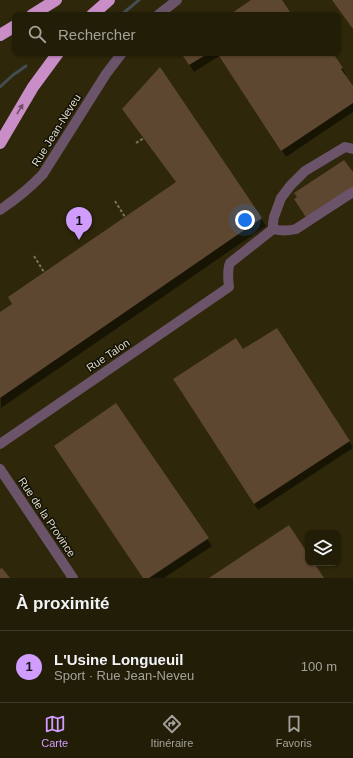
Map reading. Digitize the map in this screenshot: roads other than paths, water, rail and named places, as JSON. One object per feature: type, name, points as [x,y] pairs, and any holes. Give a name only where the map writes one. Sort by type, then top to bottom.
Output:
[{"type":"highway","points":[[37,12],[56,0]]},
{"type":"highway","points":[[95,12],[109,0]]},
{"type":"highway","points":[[0,35],[12,28]]},
{"type":"highway","points":[[0,143],[34,87],[56,56]]},
{"type":"street","points":[[162,12],[177,0]]},
{"type":"street","name":"Rue Jean-Neveu","points":[[0,210],[24,193],[43,174],[103,78],[120,56]]},
{"type":"street","points":[[353,149],[345,148],[305,171],[290,186],[281,198],[274,217],[273,229],[290,231],[296,229],[353,192]]},
{"type":"street","name":"Rue Talon","points":[[0,444],[229,287],[228,266],[230,263],[273,229]]},
{"type":"street","name":"Rue de la Province","points":[[0,469],[73,578]]},
{"type":"waterway","points":[[125,12],[139,0]]},
{"type":"waterway","points":[[0,87],[26,66]]},
{"type":"place","name":"L'Usine Longueuil","points":[[79,240]]}]
